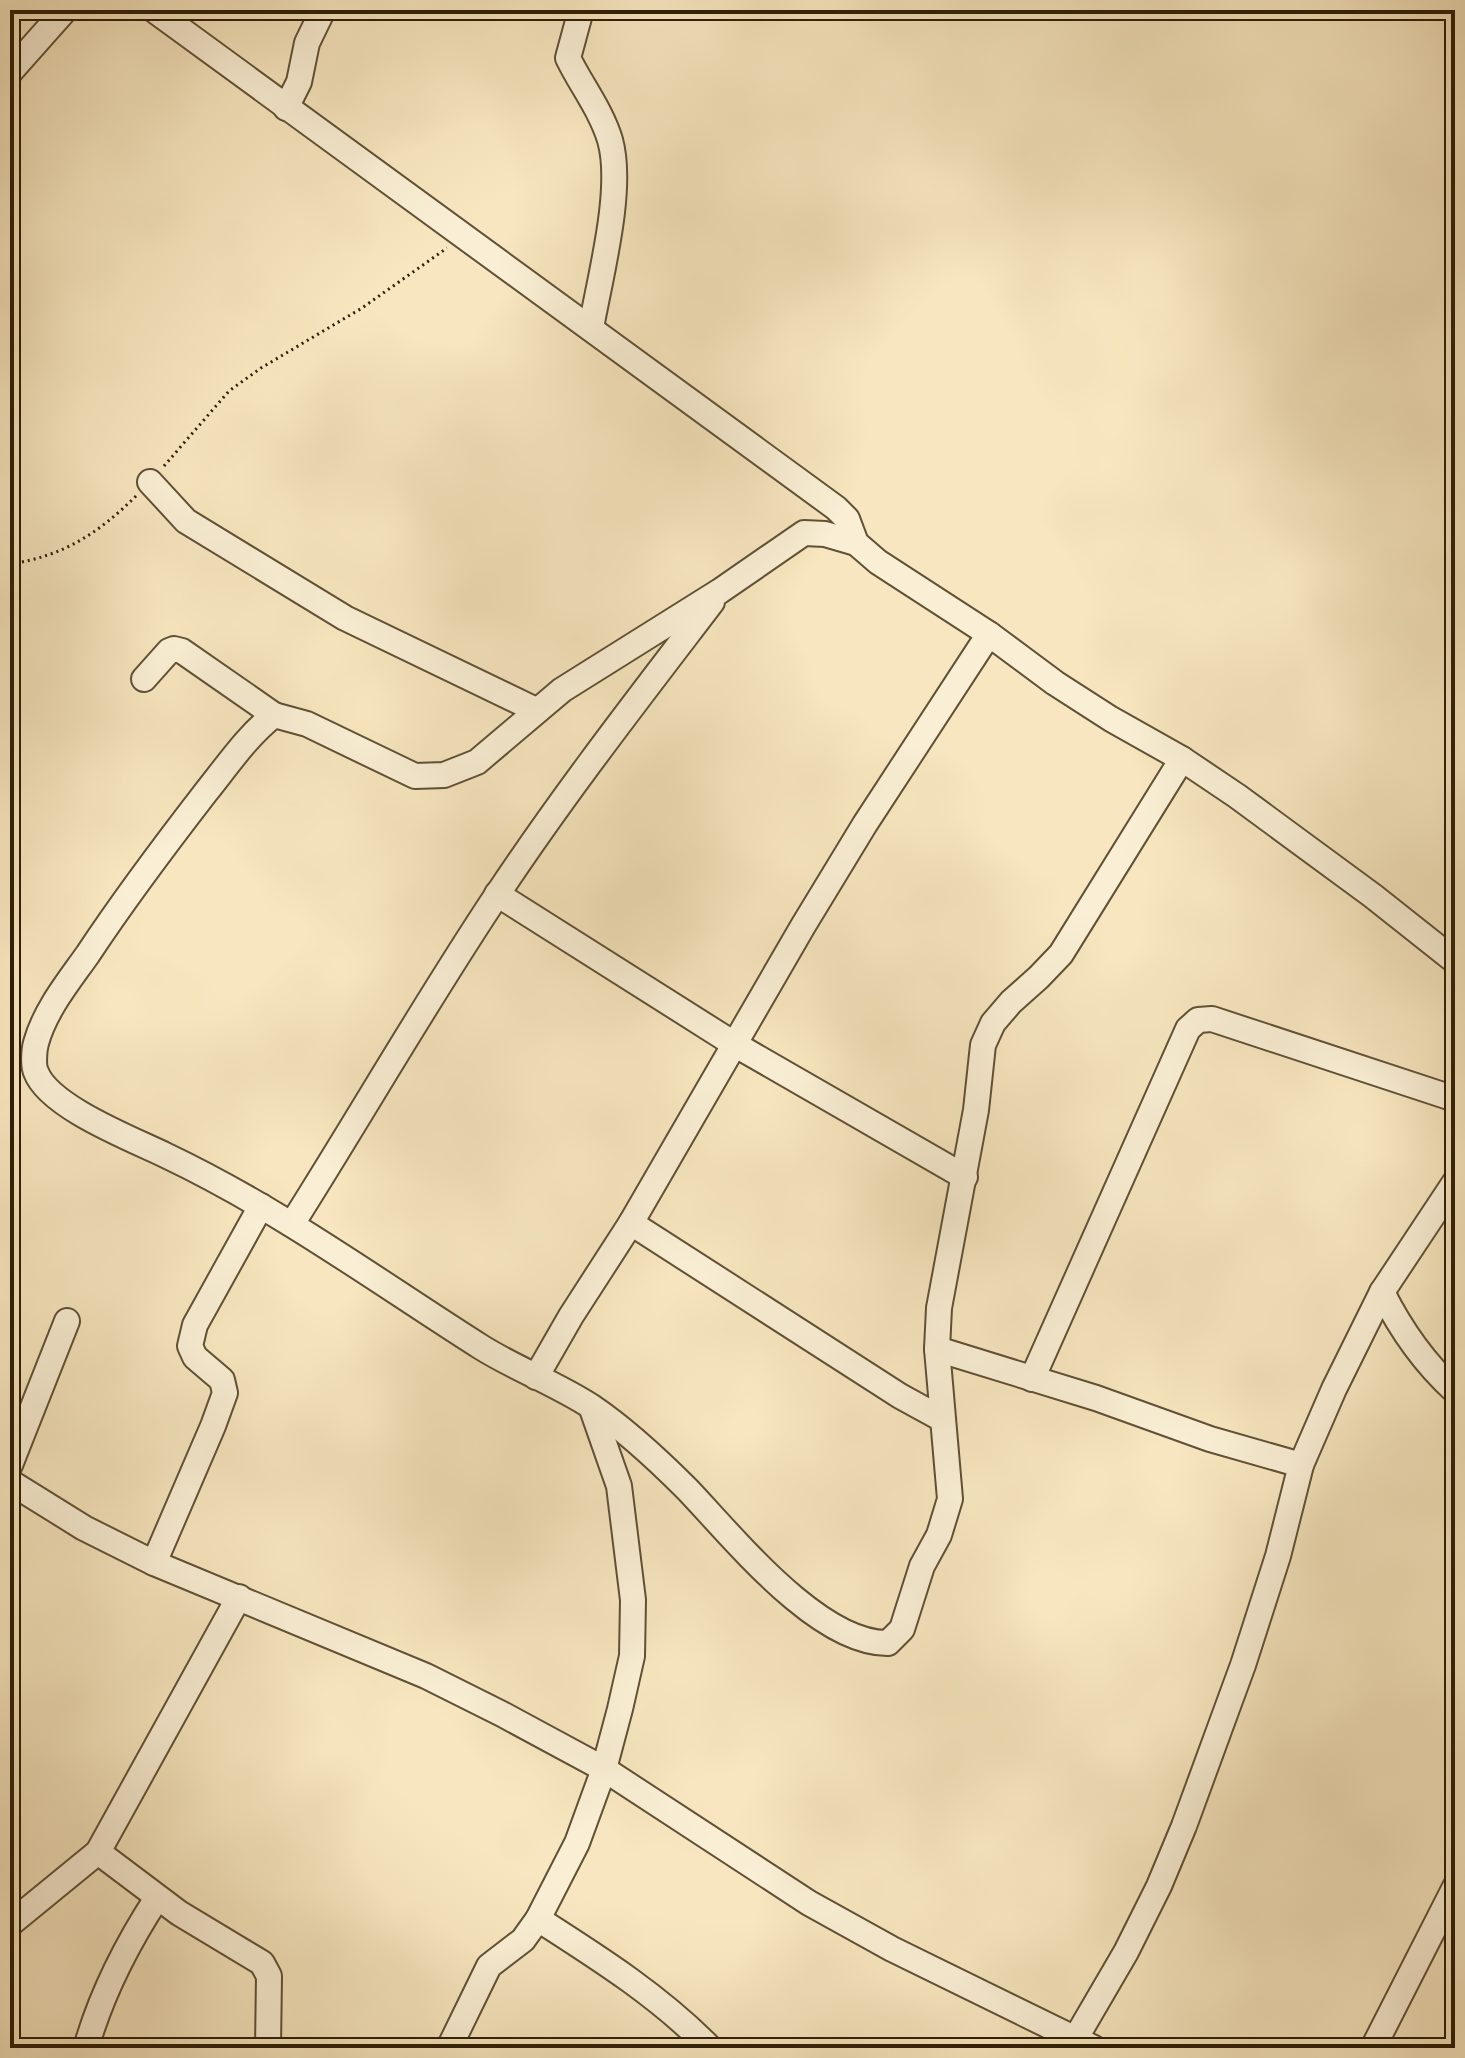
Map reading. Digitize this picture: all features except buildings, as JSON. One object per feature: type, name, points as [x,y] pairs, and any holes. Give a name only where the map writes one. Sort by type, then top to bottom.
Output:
[{"type":"street","points":[[10,72],[65,10]]},
{"type":"street","points":[[154,10],[836,508],[847,519],[856,543]]},
{"type":"street","points":[[286,108],[299,82],[307,43],[323,10]]},
{"type":"street","points":[[581,10],[568,58],[610,141],[615,188],[591,328]]},
{"type":"street","points":[[150,482],[186,521],[345,618],[536,710]]},
{"type":"street","points":[[144,679],[169,651],[182,651],[274,715],[307,724],[415,776],[444,775],[477,762],[562,690],[720,591],[804,533],[825,534],[856,543],[878,562],[989,634],[1055,683],[1182,759],[1373,896],[1455,961]]},
{"type":"street","points":[[292,1224],[497,894],[586,765],[720,591]]},
{"type":"street","points":[[536,1377],[631,1223],[865,824],[989,634]]},
{"type":"street","points":[[274,715],[248,740],[137,880],[52,1007],[35,1045],[35,1072],[53,1094],[99,1124],[225,1184],[482,1348],[591,1406],[685,1487],[782,1587],[814,1613],[871,1643],[888,1643],[902,1629],[922,1566],[939,1535],[950,1499],[937,1349],[939,1308],[965,1177],[983,1045],[993,1023],[1061,954],[1182,759]]},
{"type":"street","points":[[497,894],[734,1044],[965,1177]]},
{"type":"street","points":[[1032,1379],[1188,1029],[1198,1020],[1212,1019],[1396,1077],[1455,1099]]},
{"type":"street","points":[[10,1482],[84,1528],[154,1563],[426,1676],[604,1769],[809,1903],[1080,2045],[1146,1912],[1184,1826],[1243,1665],[1278,1556],[1301,1465],[1382,1292],[1455,1182]]},
{"type":"street","points":[[154,1563],[225,1393],[222,1380],[195,1357],[190,1346],[195,1325],[261,1206]]},
{"type":"street","points":[[631,1223],[900,1396],[942,1419]]},
{"type":"street","points":[[1382,1292],[1398,1325],[1429,1367],[1455,1391]]},
{"type":"street","points":[[10,1465],[67,1321]]},
{"type":"street","points":[[937,1349],[1210,1439],[1301,1465]]},
{"type":"street","points":[[449,2048],[489,1966],[523,1940],[538,1919],[577,1843],[604,1769],[632,1656],[633,1600],[619,1486],[591,1406]]},
{"type":"street","points":[[10,1924],[98,1852],[239,1597]]},
{"type":"street","points":[[98,1852],[128,1872],[157,1898],[262,1963],[269,1976],[268,2048]]},
{"type":"street","points":[[1373,2048],[1455,1887]]},
{"type":"street","points":[[86,2048],[93,2022],[126,1948],[157,1898]]},
{"type":"street","points":[[538,1919],[642,1986],[710,2048]]},
{"type":"path","points":[[10,564],[30,561],[75,545],[109,523],[150,482],[229,391],[261,368],[362,308],[464,237]]}]
